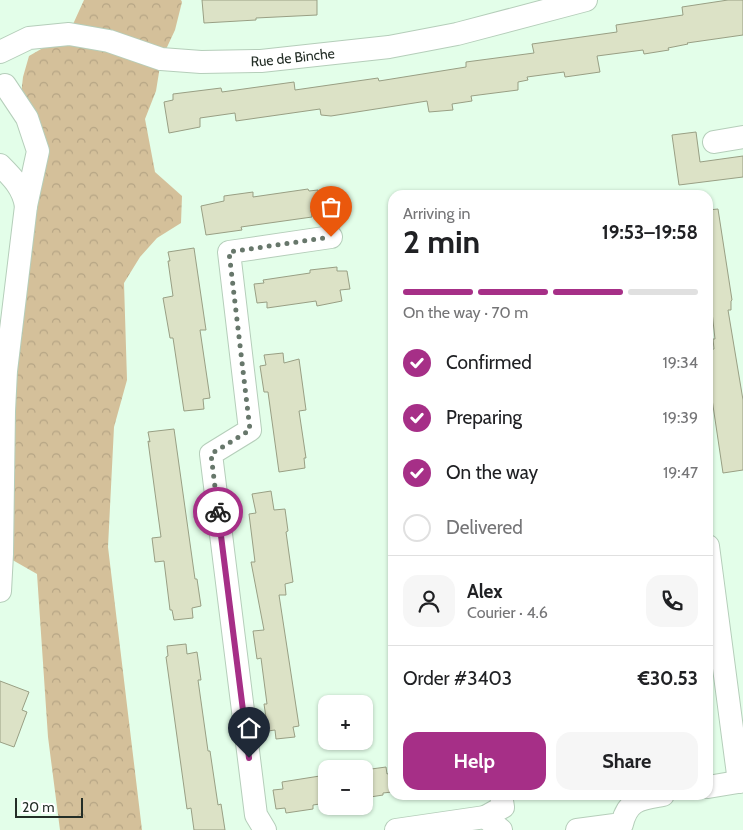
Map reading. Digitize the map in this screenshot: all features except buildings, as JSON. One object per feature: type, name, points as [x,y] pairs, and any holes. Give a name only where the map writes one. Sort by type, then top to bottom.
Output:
[{"type":"street","name":"Rue de Binche","points":[[0,52],[29,38],[68,34],[110,40],[161,60],[201,62],[261,61],[389,47],[457,34],[586,0]]},
{"type":"street","points":[[0,58],[6,68],[2,89],[27,118],[38,151],[26,206],[6,371],[0,591]]},
{"type":"street","points":[[714,142],[743,137]]},
{"type":"street","points":[[0,165],[16,180],[24,195],[26,206]]},
{"type":"street","points":[[265,830],[256,815],[211,454],[250,430],[229,252],[331,237]]},
{"type":"street","points":[[713,582],[741,781],[713,786]]},
{"type":"street","points":[[396,830],[493,824],[503,807],[502,800]]},
{"type":"street","points":[[577,830],[622,827],[624,814],[637,800]]},
{"type":"green space","points":[[84,0],[181,0],[182,2],[175,30],[161,60],[156,91],[145,119],[155,172],[182,196],[181,223],[157,238],[140,257],[124,283],[127,380],[114,427],[108,547],[142,830],[60,830],[48,737],[37,574],[2,554],[4,411],[38,151],[21,95],[23,77],[29,56],[69,33]]},
{"type":"way so far","points":[[218,512],[211,454],[250,430],[229,252],[331,237]]},
{"type":"route","points":[[218,512],[249,758]]}]
